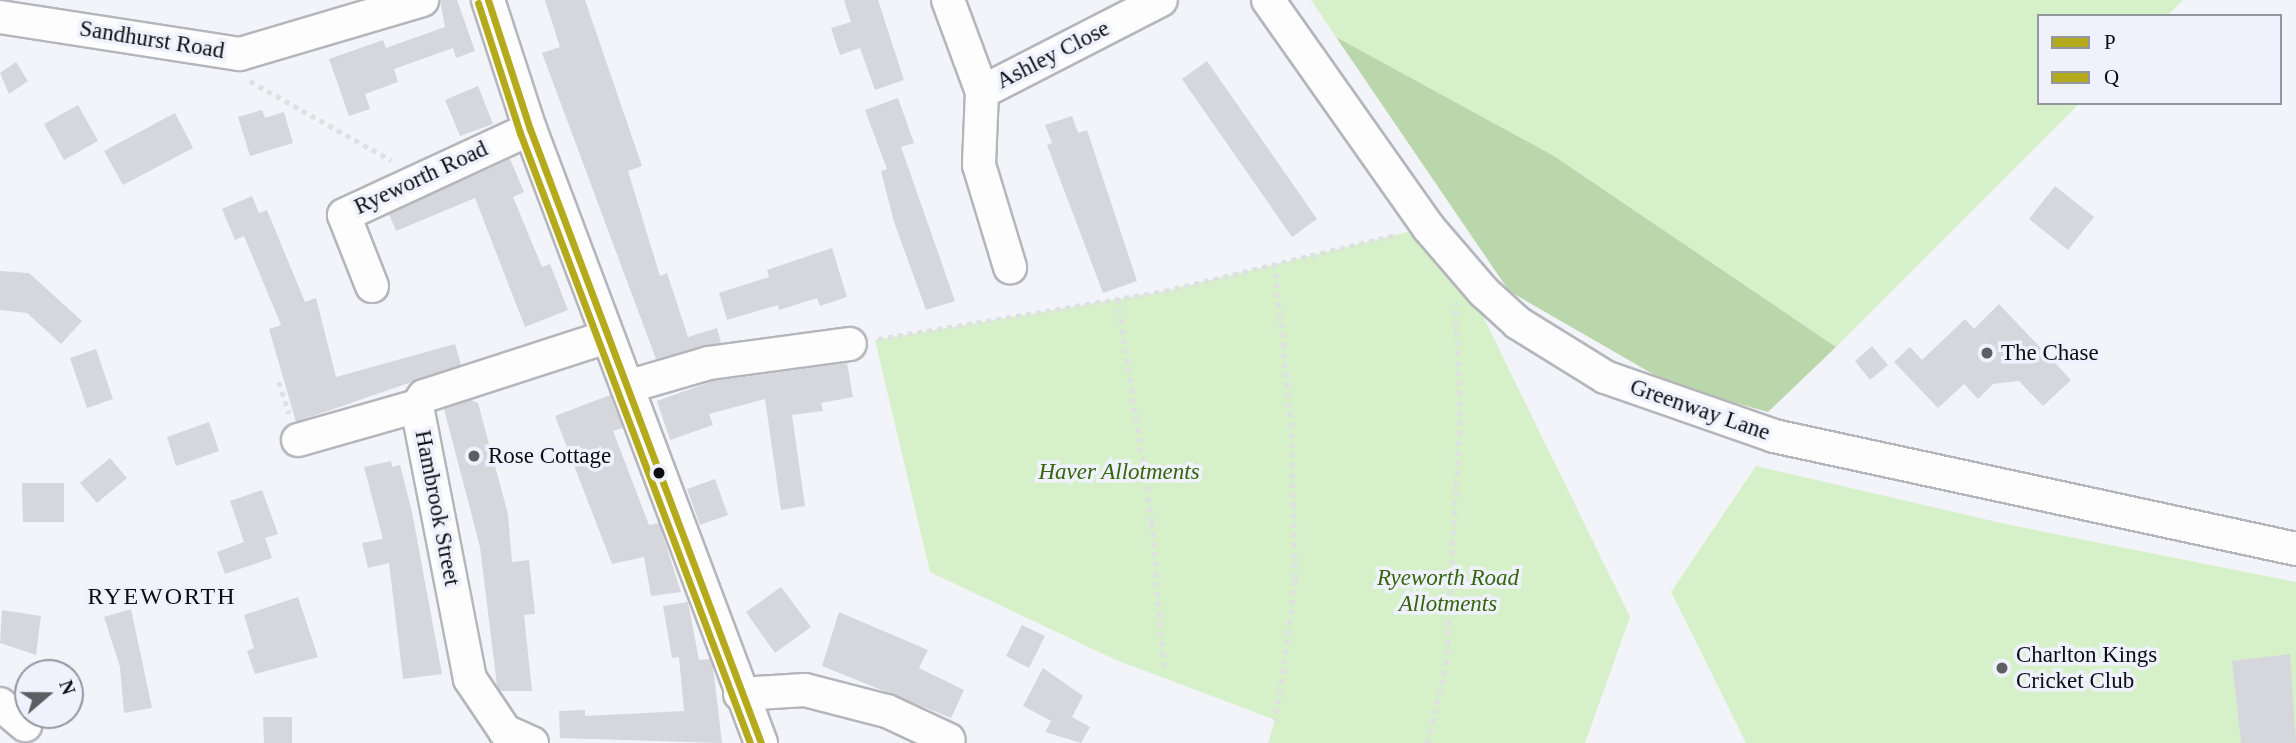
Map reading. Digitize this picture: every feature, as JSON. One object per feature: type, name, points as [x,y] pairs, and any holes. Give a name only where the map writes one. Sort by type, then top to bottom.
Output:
[{"type":"street","name":"Sandhurst Road","points":[[0,17],[240,54],[422,0]]},
{"type":"street","points":[[488,0],[530,129],[740,694],[761,743]]},
{"type":"street","name":"Ashley Close","points":[[948,0],[982,92],[979,165],[1010,267]]},
{"type":"street","name":"Ashley Close","points":[[982,92],[1161,0]]},
{"type":"street","name":"Greenway Lane","points":[[1268,0],[1428,227],[1455,260],[1518,323],[1594,370],[1763,432],[2296,549]]},
{"type":"street","name":"Ryeworth Road","points":[[372,286],[344,215],[419,176],[530,129]]},
{"type":"street","name":"Hambrook Street","points":[[532,743],[505,731],[470,679],[416,406],[424,396],[607,337]]},
{"type":"street","points":[[627,387],[709,363],[850,344]]},
{"type":"street","points":[[298,440],[416,406]]},
{"type":"street","points":[[740,694],[805,690],[887,711],[949,740]]},
{"type":"street","points":[[0,704],[14,716]]},
{"type":"path","points":[[240,54],[250,82],[419,176]]},
{"type":"path","points":[[850,344],[1118,299],[1428,227]]},
{"type":"path","points":[[1427,743],[1446,665],[1460,416],[1455,260]]},
{"type":"path","points":[[1275,263],[1291,423],[1296,580],[1276,721]]},
{"type":"path","points":[[1118,299],[1152,522],[1164,667]]},
{"type":"green space","points":[[1311,0],[2183,0],[2169,14],[2037,14],[2037,105],[2078,105],[1836,347],[1554,156],[1336,37]]},
{"type":"green space","points":[[1336,37],[1554,156],[1836,347],[1768,412],[1672,385],[1509,291]]},
{"type":"green space","points":[[1428,227],[1455,259],[1630,617],[1585,743],[1268,743],[1275,720],[1116,660],[930,572],[875,340],[1165,291]]},
{"type":"green space","name":"Charlton Kings Cricket Club","points":[[1756,466],[2010,525],[2296,582],[2296,743],[1746,743],[1671,592]]},
{"type":"building","points":[[440,0],[457,0],[475,51],[456,58],[453,48],[394,69],[398,82],[365,94],[370,109],[349,116],[329,59],[383,40],[386,48],[445,27]]},
{"type":"building","points":[[545,0],[585,0],[642,166],[628,171],[660,276],[667,273],[688,337],[717,328],[721,343],[656,359],[542,53],[560,47]]},
{"type":"building","points":[[844,0],[878,0],[904,80],[875,90],[860,48],[840,55],[831,28],[851,22]]},
{"type":"building","points":[[1207,61],[1317,219],[1292,237],[1182,79]]},
{"type":"building","points":[[16,62],[28,81],[9,94],[0,73]]},
{"type":"building","points":[[478,86],[493,124],[460,136],[445,100]]},
{"type":"building","points":[[898,98],[914,143],[901,147],[955,301],[926,310],[894,222],[881,171],[887,169],[865,110]]},
{"type":"building","points":[[78,105],[98,141],[64,160],[44,124]]},
{"type":"building","points":[[262,110],[265,118],[284,112],[293,143],[250,156],[238,117]]},
{"type":"building","points":[[175,113],[193,148],[123,185],[104,151]]},
{"type":"building","points":[[1072,116],[1078,133],[1087,130],[1137,281],[1103,293],[1047,145],[1052,143],[1045,125]]},
{"type":"building","points":[[510,159],[524,192],[513,197],[542,267],[550,264],[568,310],[525,327],[475,198],[396,231],[389,214]]},
{"type":"building","points":[[2055,186],[2094,217],[2068,250],[2029,219]]},
{"type":"building","points":[[252,196],[259,213],[267,210],[305,302],[316,298],[336,377],[455,344],[461,365],[296,422],[269,329],[281,325],[244,236],[235,240],[222,209]]},
{"type":"building","points":[[832,248],[847,297],[820,306],[817,298],[779,310],[778,305],[727,320],[719,293],[769,277],[767,270]]},
{"type":"building","points":[[0,271],[29,273],[82,321],[61,344],[27,313],[0,310]]},
{"type":"building","name":"The Chase","points":[[1999,304],[2071,380],[2043,406],[2019,381],[1993,384],[1978,399],[1964,384],[1938,408],[1894,362],[1910,347],[1922,360],[1965,319],[1974,329]]},
{"type":"building","points":[[1872,346],[1888,365],[1870,380],[1855,361]]},
{"type":"building","points":[[96,349],[113,399],[87,408],[70,358]]},
{"type":"building","points":[[847,363],[853,397],[821,403],[823,411],[792,415],[805,506],[781,510],[765,399],[709,414],[713,425],[670,440],[657,401],[713,381]]},
{"type":"building","points":[[610,395],[623,428],[613,431],[649,525],[659,523],[681,592],[651,596],[644,557],[612,564],[555,416]]},
{"type":"building","points":[[471,400],[478,403],[508,514],[512,562],[529,560],[535,614],[524,615],[532,691],[500,691],[497,686],[480,547],[444,409]]},
{"type":"building","points":[[209,422],[219,451],[176,466],[167,437]]},
{"type":"building","points":[[110,458],[127,478],[97,503],[80,483]]},
{"type":"building","points":[[391,461],[392,467],[400,465],[412,512],[442,674],[403,679],[389,563],[368,568],[362,543],[383,539],[364,467]]},
{"type":"building","points":[[715,479],[728,515],[700,525],[687,489]]},
{"type":"building","points":[[22,483],[64,483],[64,522],[23,522]]},
{"type":"building","points":[[262,490],[278,534],[265,538],[272,558],[225,574],[217,552],[244,542],[230,501]]},
{"type":"building","points":[[781,587],[811,627],[775,653],[746,612]]},
{"type":"building","points":[[298,597],[318,657],[255,674],[247,651],[254,648],[244,615]]},
{"type":"building","points":[[688,602],[699,660],[710,659],[713,667],[722,743],[560,738],[559,711],[585,710],[585,716],[684,711],[679,657],[672,658],[663,606]]},
{"type":"building","points":[[131,609],[152,708],[124,713],[120,667],[104,617]]},
{"type":"building","points":[[2,610],[41,616],[36,655],[0,643]]},
{"type":"building","points":[[839,612],[928,650],[919,668],[964,690],[951,718],[822,666]]},
{"type":"building","points":[[1022,625],[1045,636],[1029,668],[1006,656]]},
{"type":"building","points":[[2290,654],[2296,743],[2241,743],[2232,661]]},
{"type":"building","points":[[1043,668],[1083,696],[1072,717],[1090,727],[1081,743],[1045,732],[1051,721],[1023,706]]},
{"type":"building","points":[[263,717],[292,717],[292,743],[264,743]]},
{"type":"transit line","name":"P","points":[[488,0],[530,129],[761,743]]},
{"type":"transit line","name":"Q","points":[[478,3],[520,133],[750,743]]},
{"type":"place","name":"The Chase","points":[[1987,353]]},
{"type":"place","name":"Rose Cottage","points":[[474,456]]},
{"type":"place","name":"Charlton Kings Cricket Club","points":[[2002,668]]},
{"type":"district","name":"RYEWORTH","points":[[162,597]]},
{"type":"park label","name":"Haver Allotments","points":[[1119,472]]},
{"type":"park label","name":"Ryeworth Road Allotments","points":[[1448,591]]}]
